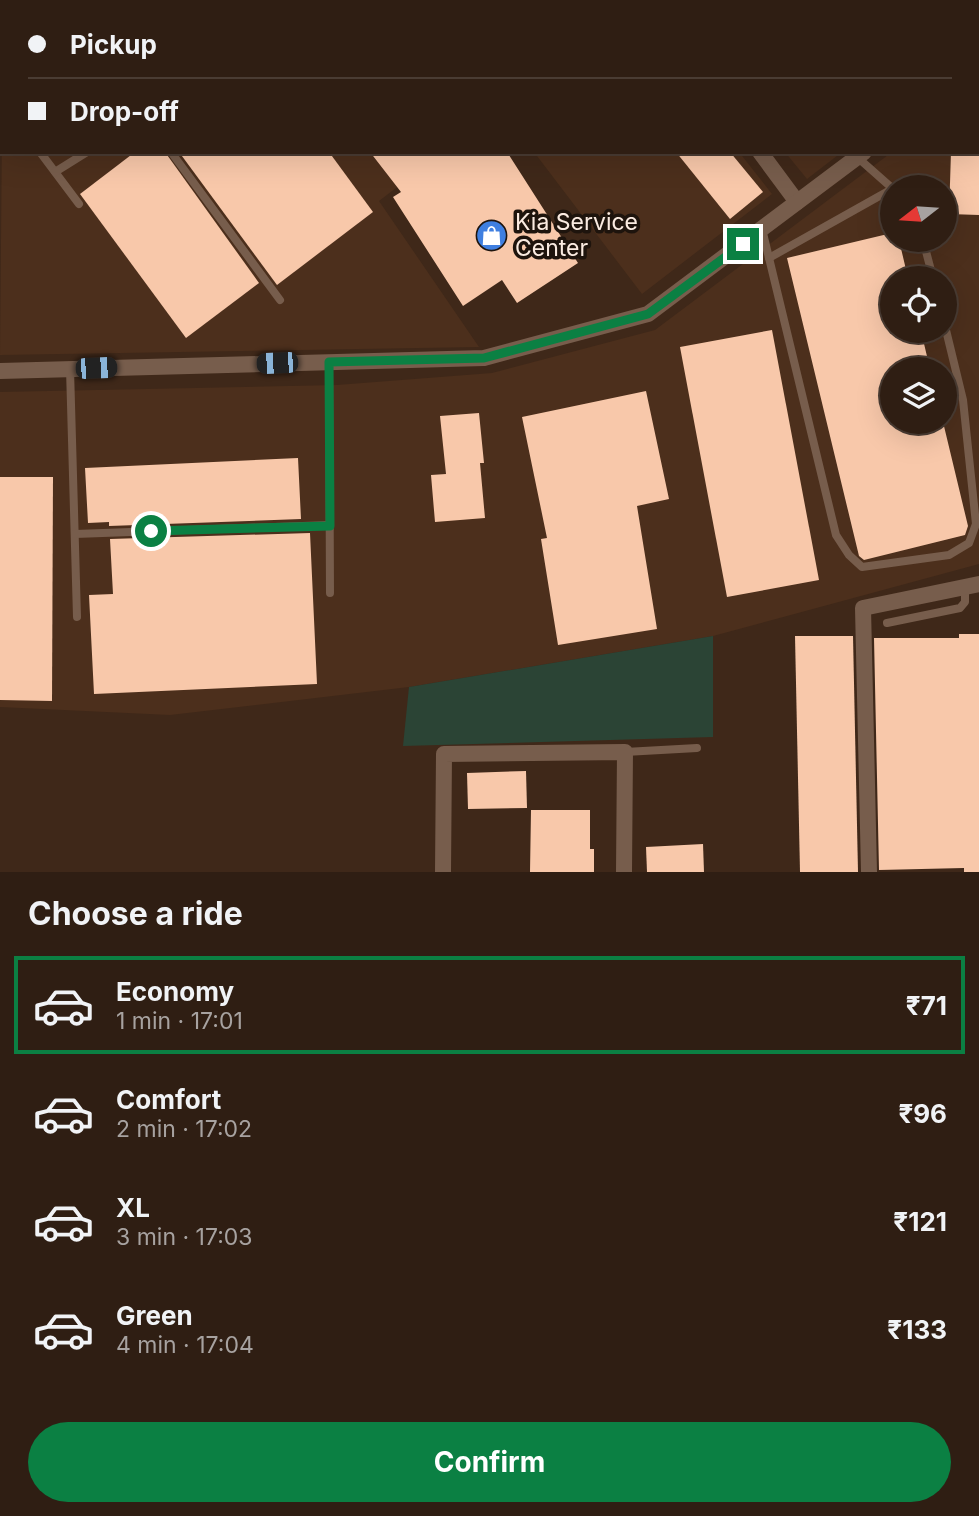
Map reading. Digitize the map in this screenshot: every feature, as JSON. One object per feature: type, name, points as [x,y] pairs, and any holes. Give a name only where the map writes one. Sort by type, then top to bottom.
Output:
[{"type":"street","points":[[761,154],[797,202]]},
{"type":"street","points":[[0,371],[484,358],[648,314],[860,155]]},
{"type":"street","points":[[869,872],[863,608],[972,585]]},
{"type":"street","points":[[443,872],[444,754],[625,752],[624,872]]},
{"type":"lane","points":[[42,154],[79,204]]},
{"type":"lane","points":[[55,172],[84,154]]},
{"type":"lane","points":[[172,154],[280,300]]},
{"type":"lane","points":[[860,155],[880,176]]},
{"type":"lane","points":[[769,258],[880,196]]},
{"type":"lane","points":[[762,229],[836,535],[849,555],[862,567],[949,555],[969,543],[976,524],[964,400],[949,343]]},
{"type":"lane","points":[[329,362],[330,593]]},
{"type":"lane","points":[[71,369],[77,617]]},
{"type":"lane","points":[[75,534],[330,526]]},
{"type":"lane","points":[[887,623],[960,608],[972,585]]},
{"type":"lane","points":[[625,752],[696,748]]},
{"type":"shaded area","points":[[2,154],[440,154],[379,201],[479,347],[0,355]]},
{"type":"shaded area","points":[[536,154],[741,154],[772,194],[642,294]]},
{"type":"shaded area","points":[[787,154],[839,154],[807,179]]},
{"type":"shaded area","points":[[889,154],[979,154],[979,564],[713,636],[409,687],[170,715],[0,707],[0,392],[337,385],[492,373],[655,330]]},
{"type":"green space","points":[[713,636],[713,737],[403,746],[409,687]]},
{"type":"building","points":[[132,154],[166,154],[259,283],[186,338],[80,194]]},
{"type":"building","points":[[180,154],[330,154],[373,212],[277,285]]},
{"type":"building","points":[[372,154],[508,154],[578,263],[517,303],[502,280],[463,306],[393,197],[401,192]]},
{"type":"building","points":[[678,154],[732,154],[763,192],[730,219]]},
{"type":"building","points":[[951,154],[979,154],[979,215],[957,214],[957,175],[950,175]]},
{"type":"building","points":[[880,236],[880,252],[902,252],[905,266],[880,266],[880,343],[924,343],[927,357],[880,357],[880,434],[946,434],[968,526],[965,535],[864,560],[859,556],[787,258]]},
{"type":"building","points":[[772,330],[819,580],[727,597],[680,347]]},
{"type":"building","points":[[646,391],[669,499],[637,506],[657,629],[558,645],[541,539],[547,538],[522,417]]},
{"type":"building","points":[[479,413],[484,463],[480,463],[485,518],[435,522],[431,475],[446,474],[440,416]]},
{"type":"building","points":[[298,458],[301,519],[109,526],[109,522],[88,523],[85,468]]},
{"type":"building","points":[[0,477],[53,477],[52,701],[0,700]]},
{"type":"building","points":[[310,533],[317,684],[94,694],[89,595],[113,594],[110,539]]},
{"type":"building","points":[[959,634],[979,634],[979,872],[964,872],[964,868],[879,870],[874,638],[959,638]]},
{"type":"building","points":[[795,636],[853,636],[858,872],[800,872]]},
{"type":"building","points":[[526,771],[527,808],[468,809],[467,773]]},
{"type":"building","points":[[531,810],[590,810],[590,849],[594,849],[594,872],[530,872]]},
{"type":"building","points":[[703,844],[704,872],[647,872],[646,847]]},
{"type":"place","name":"Kia Service Center","points":[[492,235]]},
{"type":"route","points":[[151,531],[330,526],[329,362],[484,358],[648,314],[743,244]]}]
